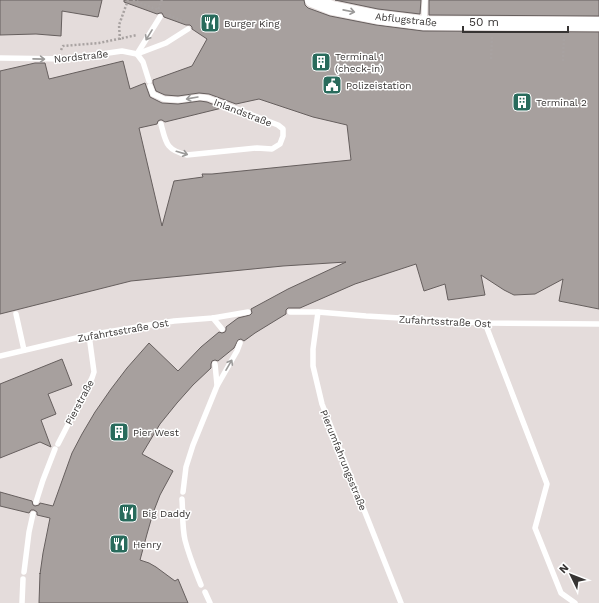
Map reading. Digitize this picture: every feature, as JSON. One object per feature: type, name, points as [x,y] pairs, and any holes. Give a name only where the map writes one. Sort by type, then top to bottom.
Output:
[{"type":"street","name":"Abflugstraße","points":[[312,0],[332,8],[377,17],[424,23],[599,24]]},
{"type":"lane","points":[[424,23],[425,0]]},
{"type":"lane","points":[[137,54],[160,17]]},
{"type":"lane","name":"Nordstraße","points":[[0,58],[67,60],[122,51],[137,54],[166,43],[188,29]]},
{"type":"lane","name":"Inlandstraße","points":[[137,54],[143,62],[153,94],[164,99],[178,100],[200,97],[208,98],[278,125],[283,129],[283,136],[280,144],[272,148],[257,148],[187,155],[177,153],[170,148],[166,142],[161,124]]},
{"type":"lane","name":"Zufahrtsstraße Ost","points":[[0,356],[89,335],[174,321],[213,318],[248,312]]},
{"type":"lane","name":"Zufahrtsstraße Ost","points":[[290,312],[318,312],[484,323],[599,324]]},
{"type":"lane","name":"Pierumfahrungsstraße","points":[[318,312],[312,366],[322,404],[401,603]]},
{"type":"lane","points":[[16,314],[24,350]]},
{"type":"lane","points":[[213,318],[222,329]]},
{"type":"lane","points":[[484,323],[547,484],[535,528],[561,593],[576,603]]},
{"type":"lane","name":"Pierstraße","points":[[36,502],[56,447],[94,372],[89,335]]},
{"type":"lane","points":[[183,492],[186,467],[193,446],[217,386],[240,343]]},
{"type":"lane","points":[[215,364],[217,386]]},
{"type":"lane","points":[[182,499],[185,539],[190,558],[201,585]]},
{"type":"lane","points":[[24,572],[28,538],[33,514]]},
{"type":"lane","points":[[22,603],[23,579]]},
{"type":"lane","points":[[205,592],[210,603]]},
{"type":"path","points":[[120,39],[119,25],[128,0]]},
{"type":"path","points":[[133,0],[158,10],[162,0]]},
{"type":"path","points":[[168,14],[187,22]]},
{"type":"path","points":[[563,60],[564,24]]},
{"type":"path","points":[[60,52],[63,46],[99,43],[136,36],[140,33]]},
{"type":"path","points":[[491,59],[492,38]]},
{"type":"building","points":[[0,0],[102,0],[98,17],[62,11],[61,36],[36,34],[0,35]]},
{"type":"building","points":[[124,0],[304,0],[305,5],[308,8],[330,16],[376,25],[423,31],[599,32],[599,309],[559,301],[563,279],[535,294],[514,295],[481,275],[485,295],[448,300],[445,284],[424,291],[416,264],[355,284],[300,308],[288,308],[286,310],[286,314],[244,341],[241,339],[238,340],[234,348],[218,361],[212,361],[211,368],[193,385],[160,424],[142,454],[173,471],[160,495],[153,513],[140,560],[156,567],[175,581],[178,579],[188,603],[39,603],[40,573],[50,518],[37,515],[37,512],[34,510],[31,510],[29,513],[0,506],[0,492],[32,501],[33,505],[35,506],[39,505],[40,503],[53,506],[72,453],[82,434],[111,389],[149,343],[178,371],[201,347],[219,332],[225,332],[226,327],[238,318],[250,315],[252,313],[251,309],[288,289],[346,262],[283,266],[131,281],[0,314],[0,71],[35,63],[45,63],[49,79],[123,61],[130,89],[145,83],[150,97],[162,103],[178,104],[200,101],[222,108],[165,122],[160,120],[157,124],[139,128],[162,226],[174,181],[203,177],[202,174],[351,160],[347,125],[313,117],[259,99],[236,104],[209,94],[199,93],[178,96],[165,95],[156,91],[153,80],[192,66],[207,39],[192,29],[190,25],[164,17],[162,13],[157,14],[124,2]]},
{"type":"building","points":[[335,0],[421,0],[420,14],[378,9]]},
{"type":"building","points":[[429,0],[599,0],[599,16],[429,15]]},
{"type":"building","points":[[62,359],[72,385],[48,394],[56,414],[41,420],[51,447],[40,442],[0,458],[0,384]]},
{"type":"place","name":"Burger King","points":[[210,23]]},
{"type":"place","name":"Terminal 1 (check-in)","points":[[321,62]]},
{"type":"place","name":"Polizeistation","points":[[332,85]]},
{"type":"place","name":"Terminal 2","points":[[522,102]]},
{"type":"place","name":"Pier West","points":[[119,432]]},
{"type":"place","name":"Big Daddy","points":[[128,513]]},
{"type":"place","name":"Henry","points":[[119,544]]}]
